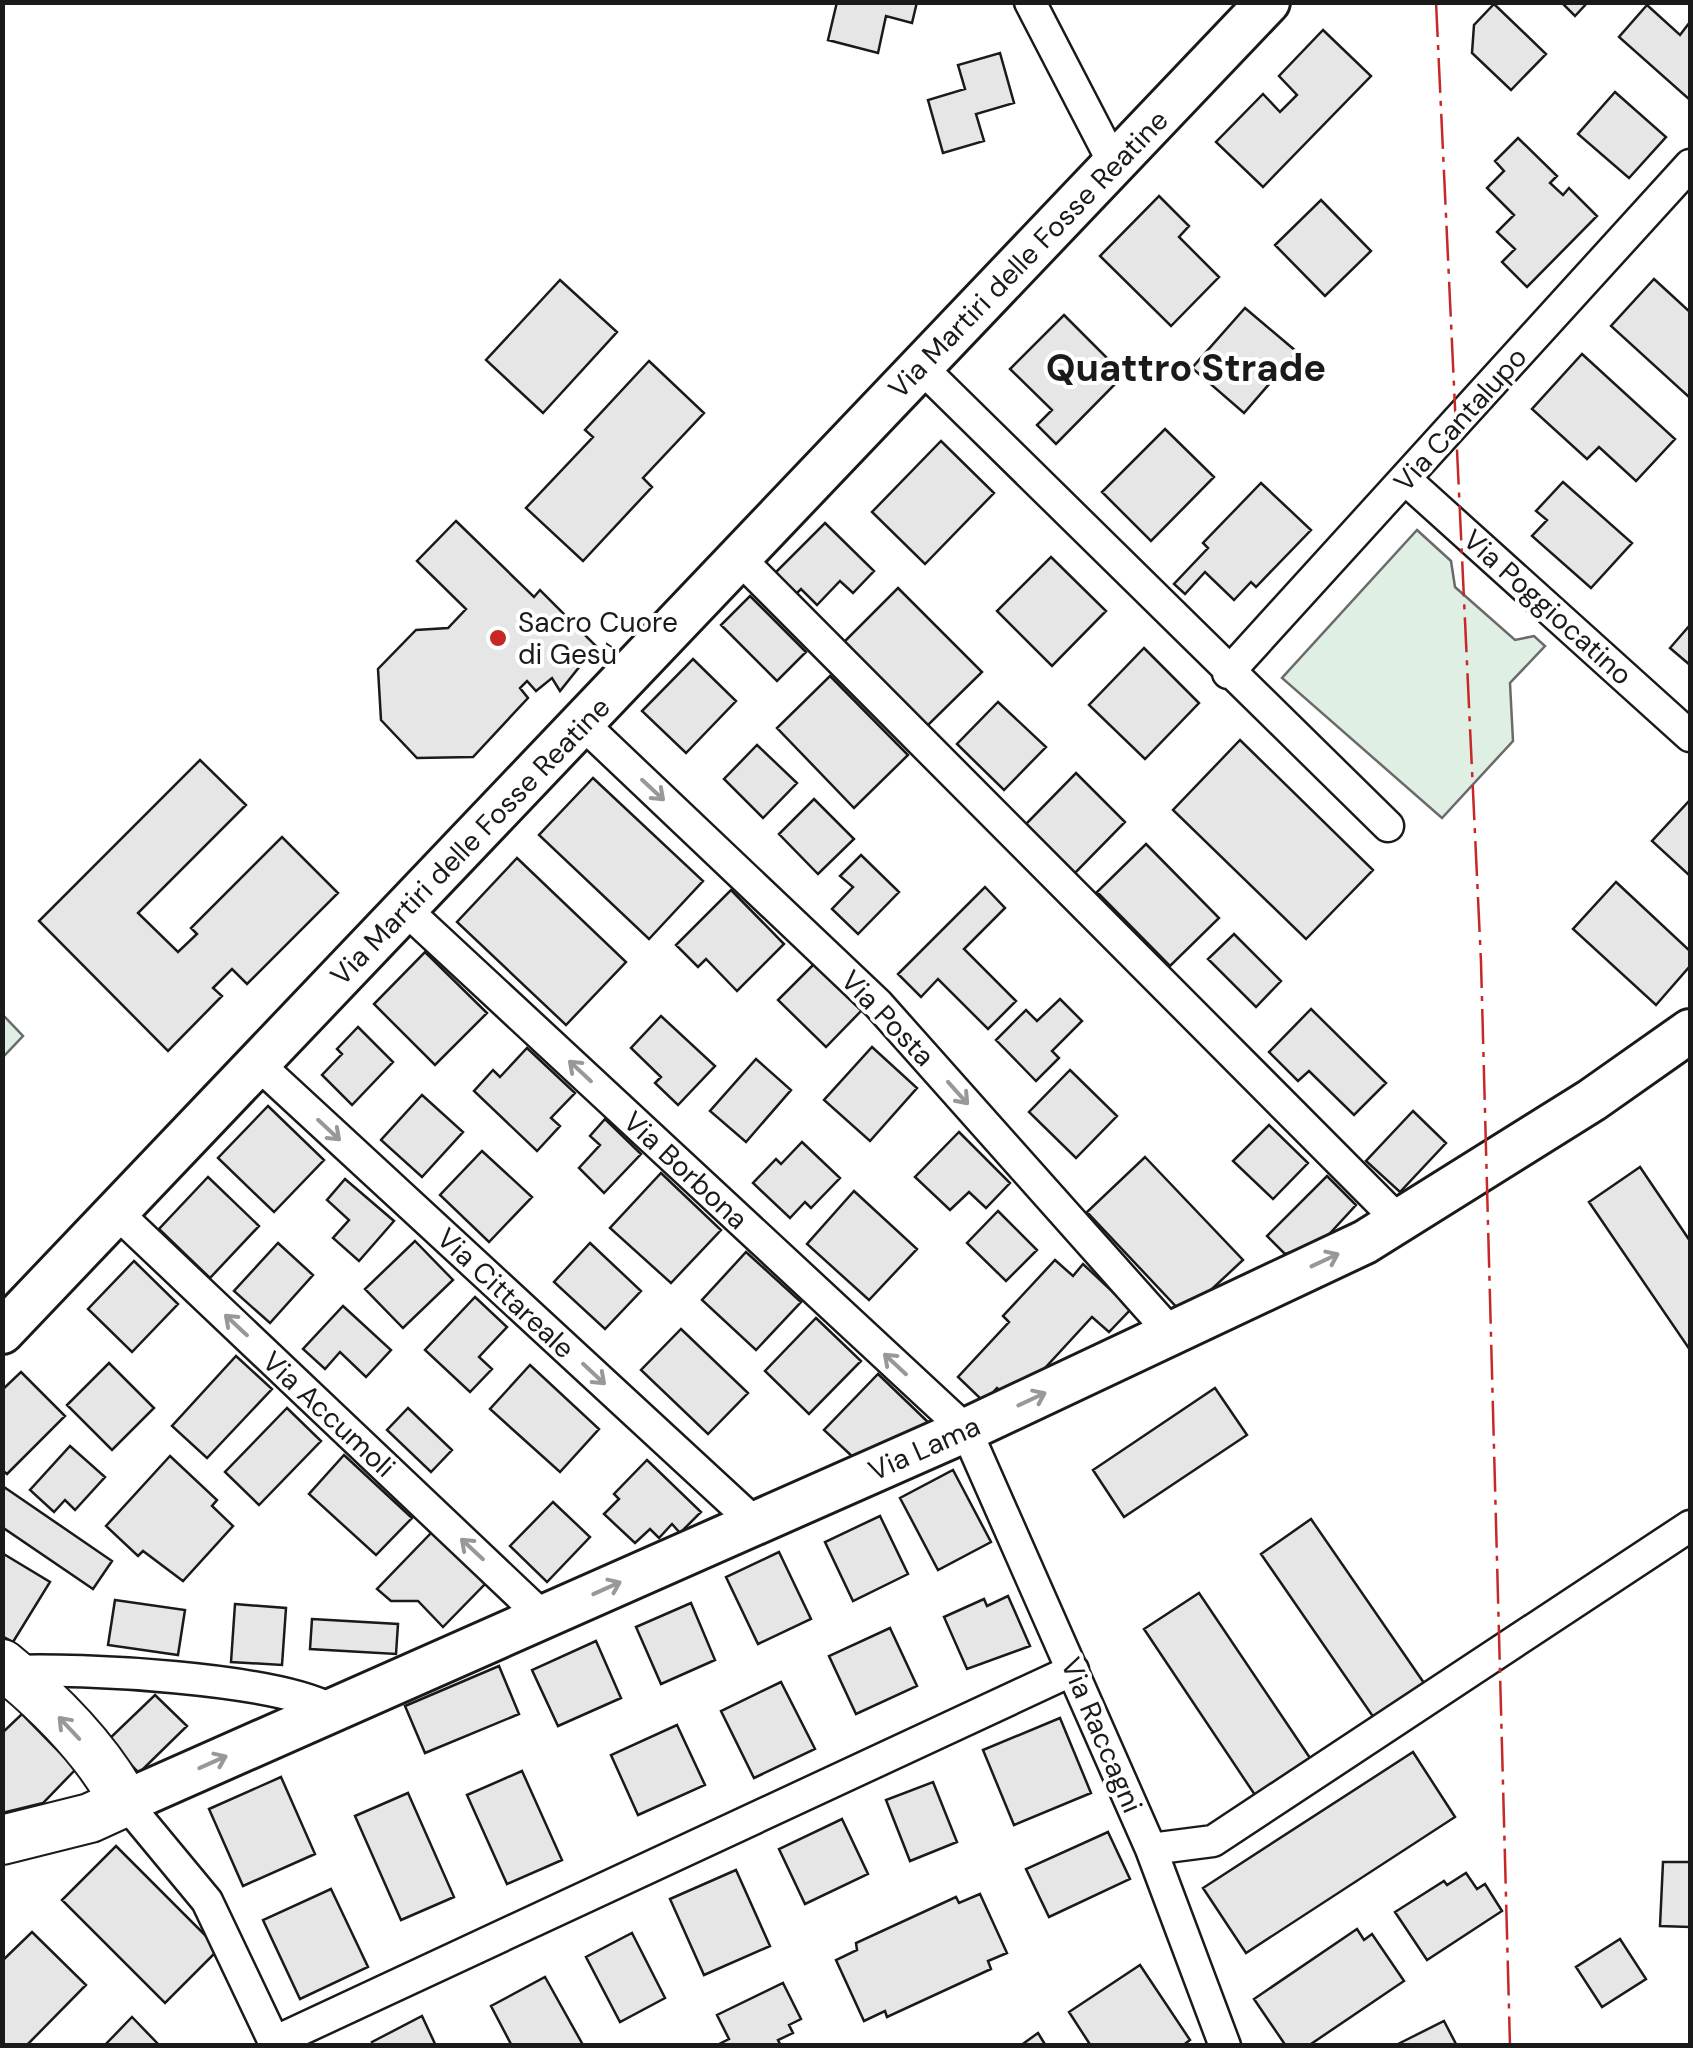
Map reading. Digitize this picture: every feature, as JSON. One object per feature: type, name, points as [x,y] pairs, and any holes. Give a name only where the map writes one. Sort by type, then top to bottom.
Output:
[{"type":"main road","name":"Via Martiri delle Fosse Reatine","points":[[2,1332],[1268,2]]},
{"type":"main road","name":"Via Lama","points":[[2,1840],[90,1818],[966,1430],[1172,1333],[1401,1222],[1690,1032]]},
{"type":"main road","points":[[7,1668],[87,1748],[125,1802]]},
{"type":"street","points":[[1030,2],[1114,164]]},
{"type":"street","name":"Via Cantalupo","points":[[1228,673],[1690,166]]},
{"type":"street","points":[[921,367],[1228,673],[1388,826]]},
{"type":"street","name":"Via Poggiocatino","points":[[1405,479],[1690,736]]},
{"type":"street","points":[[739,558],[1401,1222]]},
{"type":"street","name":"Via Posta","points":[[582,723],[878,1004],[1172,1333]]},
{"type":"street","name":"Via Borbona","points":[[405,909],[966,1430]]},
{"type":"street","name":"Via Cittareale","points":[[258,1064],[755,1522]]},
{"type":"street","name":"Via Accumoli","points":[[116,1212],[542,1616]]},
{"type":"street","name":"Via Raccagni","points":[[966,1430],[1151,1849],[1225,2046]]},
{"type":"street","points":[[1151,1849],[1213,1841],[1690,1526]]},
{"type":"street","points":[[7,1668],[69,1669],[289,1692],[330,1709]]},
{"type":"street","points":[[125,1802],[207,1902],[275,2044],[1074,1670]]},
{"type":"green space","points":[[1417,530],[1451,561],[1455,587],[1515,640],[1534,636],[1545,646],[1510,683],[1513,741],[1442,818],[1282,678]]},
{"type":"green space","points":[[3,1015],[23,1036],[3,1057]]},
{"type":"building","points":[[837,2],[917,2],[912,23],[886,16],[878,53],[828,40]]},
{"type":"building","points":[[1561,2],[1588,2],[1575,16]]},
{"type":"building","points":[[1494,4],[1546,54],[1511,90],[1472,53],[1474,25]]},
{"type":"building","points":[[1647,5],[1680,35],[1690,22],[1690,100],[1619,37]]},
{"type":"building","points":[[1323,30],[1371,76],[1263,187],[1216,142],[1263,94],[1280,112],[1297,95],[1279,76]]},
{"type":"building","points":[[1000,53],[1014,103],[976,114],[984,141],[943,153],[928,100],[965,89],[958,65]]},
{"type":"building","points":[[1615,92],[1666,137],[1629,178],[1578,134]]},
{"type":"building","points":[[1518,138],[1557,176],[1550,183],[1563,195],[1569,188],[1597,216],[1527,287],[1502,262],[1515,249],[1497,232],[1514,215],[1487,188],[1504,171],[1495,161]]},
{"type":"building","points":[[1159,196],[1189,226],[1179,237],[1219,277],[1171,326],[1100,256]]},
{"type":"building","points":[[1321,200],[1371,251],[1325,296],[1275,245]]},
{"type":"building","points":[[1654,279],[1690,312],[1690,398],[1611,326]]},
{"type":"building","points":[[560,280],[617,332],[543,413],[486,360]]},
{"type":"building","points":[[1245,308],[1297,352],[1244,413],[1192,368]]},
{"type":"building","points":[[1064,315],[1124,375],[1056,444],[1037,425],[1052,410],[1010,369]]},
{"type":"building","points":[[1582,354],[1675,439],[1636,481],[1599,447],[1587,459],[1532,409]]},
{"type":"building","points":[[649,361],[704,413],[643,478],[652,487],[583,561],[526,508],[593,437],[585,430]]},
{"type":"building","points":[[1165,429],[1214,477],[1151,541],[1102,492]]},
{"type":"building","points":[[941,441],[994,493],[925,564],[872,512]]},
{"type":"building","points":[[1563,482],[1632,543],[1591,588],[1532,536],[1547,520],[1536,511]]},
{"type":"building","points":[[1261,483],[1311,530],[1256,587],[1251,582],[1234,600],[1205,572],[1185,594],[1174,584],[1208,548],[1203,543]]},
{"type":"building","name":"Sacro Cuore di Gesù","points":[[456,521],[534,597],[540,590],[596,646],[560,691],[552,678],[536,691],[527,681],[520,688],[528,698],[473,757],[417,758],[381,720],[378,669],[416,630],[448,628],[466,609],[417,561]]},
{"type":"building","points":[[825,523],[874,571],[853,593],[840,581],[817,605],[801,589],[792,598],[771,577]]},
{"type":"building","points":[[1051,557],[1106,611],[1052,666],[997,611]]},
{"type":"building","points":[[898,588],[982,672],[925,728],[842,644]]},
{"type":"building","points":[[750,596],[806,652],[777,681],[721,625]]},
{"type":"building","points":[[1690,625],[1690,665],[1670,648]]},
{"type":"building","points":[[1144,648],[1199,703],[1145,759],[1089,705]]},
{"type":"building","points":[[693,659],[736,701],[686,753],[642,711]]},
{"type":"building","points":[[830,676],[908,755],[854,808],[777,728]]},
{"type":"building","points":[[998,702],[1046,747],[1004,790],[957,744]]},
{"type":"building","points":[[1240,740],[1373,870],[1306,939],[1173,810]]},
{"type":"building","points":[[757,745],[797,783],[763,818],[724,779]]},
{"type":"building","points":[[200,760],[246,805],[138,913],[178,952],[197,934],[191,928],[282,837],[338,893],[247,984],[232,969],[213,988],[222,996],[168,1051],[39,921]]},
{"type":"building","points":[[1076,773],[1125,822],[1075,873],[1026,824]]},
{"type":"building","points":[[593,778],[703,881],[649,939],[539,835]]},
{"type":"building","points":[[814,799],[854,839],[818,874],[779,834]]},
{"type":"building","points":[[1690,800],[1690,876],[1652,841]]},
{"type":"building","points":[[1146,844],[1219,918],[1170,966],[1097,892]]},
{"type":"building","points":[[861,855],[899,892],[858,934],[832,909],[853,887],[840,876]]},
{"type":"building","points":[[517,858],[626,962],[566,1025],[457,922]]},
{"type":"building","points":[[1616,882],[1690,951],[1690,966],[1656,1005],[1573,929]]},
{"type":"building","points":[[985,887],[1005,908],[964,949],[1016,1001],[988,1029],[938,979],[921,997],[898,974]]},
{"type":"building","points":[[731,890],[784,944],[737,991],[706,959],[698,967],[676,945]]},
{"type":"building","points":[[1234,934],[1281,981],[1256,1007],[1208,959]]},
{"type":"building","points":[[425,952],[487,1013],[435,1065],[374,1004]]},
{"type":"building","points":[[814,964],[862,1010],[826,1047],[778,1000]]},
{"type":"building","points":[[1060,999],[1082,1021],[1052,1051],[1059,1058],[1036,1081],[996,1040],[1026,1010],[1037,1021]]},
{"type":"building","points":[[1311,1009],[1386,1083],[1354,1115],[1309,1071],[1298,1081],[1269,1052]]},
{"type":"building","points":[[661,1016],[715,1066],[678,1105],[655,1083],[661,1077],[631,1048]]},
{"type":"building","points":[[358,1027],[393,1062],[352,1105],[322,1075],[342,1054],[337,1049]]},
{"type":"building","points":[[872,1047],[917,1088],[870,1141],[824,1100]]},
{"type":"building","points":[[527,1048],[575,1093],[551,1118],[560,1126],[537,1151],[474,1091],[493,1070],[500,1077]]},
{"type":"building","points":[[756,1059],[791,1090],[746,1142],[710,1111]]},
{"type":"building","points":[[1070,1070],[1117,1116],[1076,1158],[1029,1112]]},
{"type":"building","points":[[422,1095],[463,1132],[422,1177],[381,1140]]},
{"type":"building","points":[[268,1106],[324,1160],[274,1212],[218,1158]]},
{"type":"building","points":[[1413,1111],[1446,1143],[1400,1192],[1366,1161]]},
{"type":"building","points":[[605,1119],[641,1154],[604,1193],[579,1168],[600,1145],[590,1136]]},
{"type":"building","points":[[1269,1125],[1308,1163],[1273,1199],[1233,1161]]},
{"type":"building","points":[[959,1132],[1010,1183],[986,1208],[969,1192],[950,1210],[915,1177]]},
{"type":"building","points":[[802,1142],[840,1178],[811,1208],[805,1202],[790,1218],[753,1183],[776,1159],[781,1164]]},
{"type":"building","points":[[482,1151],[532,1197],[489,1242],[440,1195]]},
{"type":"building","points":[[1145,1157],[1243,1260],[1184,1315],[1087,1212]]},
{"type":"building","points":[[1640,1167],[1690,1241],[1690,1350],[1589,1202]]},
{"type":"building","points":[[661,1173],[721,1230],[671,1283],[610,1228]]},
{"type":"building","points":[[1327,1176],[1356,1205],[1321,1243],[1285,1254],[1267,1236]]},
{"type":"building","points":[[208,1177],[259,1226],[210,1278],[159,1229]]},
{"type":"building","points":[[345,1179],[394,1221],[359,1261],[333,1238],[349,1220],[327,1200]]},
{"type":"building","points":[[854,1191],[917,1249],[869,1300],[807,1244]]},
{"type":"building","points":[[998,1211],[1037,1250],[1006,1281],[967,1243]]},
{"type":"building","points":[[415,1241],[453,1280],[403,1328],[365,1289]]},
{"type":"building","points":[[278,1243],[313,1275],[270,1323],[234,1291]]},
{"type":"building","points":[[590,1243],[641,1291],[605,1329],[554,1282]]},
{"type":"building","points":[[746,1252],[801,1302],[756,1350],[702,1300]]},
{"type":"building","points":[[1055,1260],[1073,1276],[1083,1264],[1131,1309],[1109,1332],[1092,1317],[1033,1381],[1007,1397],[997,1388],[984,1402],[958,1377],[1009,1322],[1003,1316]]},
{"type":"building","points":[[134,1261],[178,1304],[132,1352],[88,1309]]},
{"type":"building","points":[[475,1297],[507,1327],[479,1357],[492,1369],[470,1392],[425,1350]]},
{"type":"building","points":[[343,1306],[391,1350],[366,1377],[340,1352],[325,1369],[303,1349]]},
{"type":"building","points":[[816,1318],[861,1361],[809,1414],[765,1371]]},
{"type":"building","points":[[681,1329],[748,1393],[708,1434],[641,1370]]},
{"type":"building","points":[[236,1356],[272,1389],[207,1458],[172,1426]]},
{"type":"building","points":[[109,1363],[154,1408],[112,1450],[67,1405]]},
{"type":"building","points":[[530,1365],[599,1429],[560,1472],[490,1409]]},
{"type":"building","points":[[21,1372],[65,1416],[7,1474],[2,1470],[2,1390]]},
{"type":"building","points":[[878,1374],[930,1424],[856,1460],[824,1430]]},
{"type":"building","points":[[1215,1388],[1247,1435],[1124,1517],[1093,1470]]},
{"type":"building","points":[[287,1408],[321,1441],[259,1505],[225,1472]]},
{"type":"building","points":[[408,1408],[452,1450],[431,1472],[387,1430]]},
{"type":"building","points":[[70,1446],[105,1477],[75,1510],[65,1500],[54,1512],[30,1490]]},
{"type":"building","points":[[344,1455],[412,1518],[376,1555],[309,1494]]},
{"type":"building","points":[[170,1456],[217,1500],[212,1506],[233,1526],[183,1581],[143,1551],[138,1556],[106,1526]]},
{"type":"building","points":[[647,1460],[701,1512],[680,1533],[672,1524],[659,1538],[650,1529],[635,1543],[604,1514],[619,1499],[614,1494]]},
{"type":"building","points":[[953,1470],[991,1542],[938,1570],[900,1498]]},
{"type":"building","points":[[4,1487],[112,1561],[93,1589],[2,1527]]},
{"type":"building","points":[[553,1502],[590,1537],[547,1582],[510,1546]]},
{"type":"building","points":[[880,1516],[908,1574],[853,1601],[825,1542]]},
{"type":"building","points":[[1311,1519],[1424,1683],[1374,1718],[1261,1554]]},
{"type":"building","points":[[433,1531],[486,1583],[443,1627],[418,1601],[391,1601],[377,1589]]},
{"type":"building","points":[[779,1552],[811,1619],[758,1644],[726,1577]]},
{"type":"building","points":[[2,1553],[50,1582],[13,1642],[2,1636]]},
{"type":"building","points":[[1199,1593],[1310,1758],[1255,1795],[1144,1629]]},
{"type":"building","points":[[1008,1596],[1030,1646],[967,1669],[944,1617],[984,1599],[987,1606]]},
{"type":"building","points":[[115,1600],[185,1610],[178,1655],[108,1645]]},
{"type":"building","points":[[691,1603],[715,1660],[661,1684],[636,1627]]},
{"type":"building","points":[[235,1604],[286,1608],[282,1665],[231,1662]]},
{"type":"building","points":[[312,1619],[398,1624],[396,1654],[310,1649]]},
{"type":"building","points":[[890,1628],[917,1686],[856,1714],[829,1656]]},
{"type":"building","points":[[596,1641],[621,1698],[558,1726],[532,1670]]},
{"type":"building","points":[[499,1666],[519,1714],[425,1753],[405,1706]]},
{"type":"building","points":[[781,1682],[815,1749],[754,1778],[721,1711]]},
{"type":"building","points":[[155,1695],[187,1726],[139,1773],[107,1741]]},
{"type":"building","points":[[22,1714],[76,1769],[43,1803],[2,1813],[2,1733]]},
{"type":"building","points":[[1060,1718],[1091,1793],[1014,1825],[983,1750]]},
{"type":"building","points":[[677,1725],[705,1785],[638,1815],[611,1755]]},
{"type":"building","points":[[1413,1752],[1455,1817],[1246,1953],[1203,1888]]},
{"type":"building","points":[[522,1771],[562,1860],[507,1884],[467,1795]]},
{"type":"building","points":[[281,1777],[315,1854],[243,1886],[209,1809]]},
{"type":"building","points":[[933,1782],[957,1842],[910,1861],[886,1800]]},
{"type":"building","points":[[408,1793],[454,1897],[401,1920],[355,1816]]},
{"type":"building","points":[[842,1819],[868,1874],[805,1904],[779,1849]]},
{"type":"building","points":[[1108,1832],[1130,1879],[1049,1917],[1026,1869]]},
{"type":"building","points":[[116,1846],[219,1949],[165,2003],[62,1900]]},
{"type":"building","points":[[1663,1862],[1690,1862],[1690,1927],[1660,1926]]},
{"type":"building","points":[[736,1870],[770,1946],[704,1975],[670,1899]]},
{"type":"building","points":[[1466,1873],[1477,1889],[1485,1884],[1502,1911],[1427,1960],[1395,1912],[1444,1881],[1447,1885]]},
{"type":"building","points":[[331,1889],[368,1967],[300,1999],[263,1920]]},
{"type":"building","points":[[980,1894],[1007,1953],[988,1961],[991,1969],[887,2017],[885,2011],[864,2021],[836,1960],[857,1950],[856,1943],[956,1897],[959,1903]]},
{"type":"building","points":[[1357,1929],[1364,1940],[1372,1934],[1404,1981],[1308,2046],[1286,2046],[1254,1999]]},
{"type":"building","points":[[32,1932],[86,1985],[26,2046],[2,2046],[2,1961]]},
{"type":"building","points":[[632,1933],[665,1998],[620,2022],[586,1957]]},
{"type":"building","points":[[1620,1939],[1646,1979],[1602,2007],[1576,1967]]},
{"type":"building","points":[[1140,1965],[1190,2040],[1182,2046],[1091,2046],[1069,2012]]},
{"type":"building","points":[[545,1977],[583,2045],[512,2046],[491,2006]]},
{"type":"building","points":[[783,1983],[801,2019],[789,2025],[793,2033],[778,2040],[781,2046],[715,2046],[729,2039],[717,2015]]},
{"type":"building","points":[[422,2016],[436,2046],[374,2046],[372,2042]]},
{"type":"building","points":[[132,2017],[160,2046],[104,2046]]},
{"type":"building","points":[[1444,2021],[1457,2046],[1396,2045]]},
{"type":"building","points":[[1038,2033],[1046,2046],[1020,2046]]},
{"type":"power","points":[[1436,2],[1481,962],[1510,2046]]},
{"type":"place","name":"Sacro Cuore di Gesù","points":[[498,638]]},
{"type":"district","name":"Quattro Strade","points":[[1186,368]]}]
